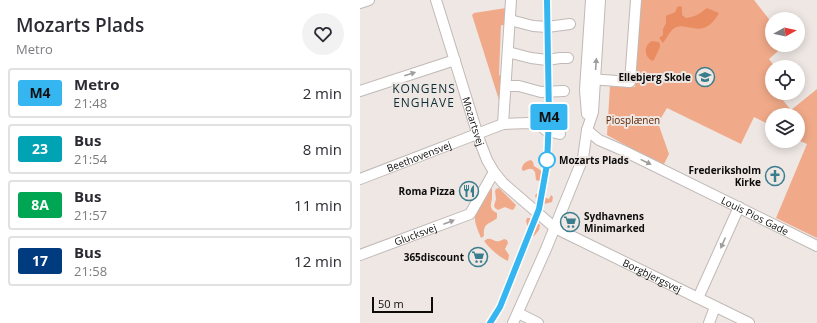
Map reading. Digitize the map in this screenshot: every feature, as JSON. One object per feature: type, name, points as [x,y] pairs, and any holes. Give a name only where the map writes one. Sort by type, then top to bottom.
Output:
[{"type":"street","points":[[360,3],[369,0]]},
{"type":"street","name":"Mozartsvej","points":[[436,0],[478,134],[487,160],[494,172]]},
{"type":"street","points":[[503,124],[511,0]]},
{"type":"street","points":[[513,323],[555,228],[583,158],[587,130],[593,112],[590,79],[591,0]]},
{"type":"street","points":[[590,79],[600,0]]},
{"type":"street","points":[[590,79],[630,82],[636,0]]},
{"type":"street","points":[[510,20],[533,26],[547,27],[570,24]]},
{"type":"street","points":[[508,52],[546,60],[568,58]]},
{"type":"street","points":[[360,91],[455,60]]},
{"type":"street","points":[[506,86],[519,86],[542,92],[564,91]]},
{"type":"street","name":"Beethovensvej","points":[[360,179],[503,124],[528,123],[539,125],[547,132],[560,134]]},
{"type":"street","name":"Louis Pios Gade","points":[[587,130],[599,140],[817,246]]},
{"type":"street","points":[[494,172],[503,183],[555,228]]},
{"type":"street","name":"Glucksvej","points":[[360,255],[470,214],[494,172]]},
{"type":"street","points":[[698,298],[739,207]]},
{"type":"street","name":"Borgbjergsvej","points":[[555,228],[749,323]]},
{"type":"street","points":[[709,323],[715,307]]},
{"type":"street","points":[[518,313],[538,323]]},
{"type":"green space","name":"Ellebjerg Skole","points":[[641,0],[754,0],[765,14],[765,52],[777,52],[769,59],[770,60],[765,60],[765,100],[783,100],[789,108],[765,108],[765,122],[754,117],[741,144],[667,108],[658,123],[669,154],[663,166],[607,135],[610,86],[635,87]]},
{"type":"green space","points":[[506,8],[506,18],[504,18],[507,26],[501,25],[499,75],[504,77],[502,108],[472,15],[474,13]]},
{"type":"green space","name":"Ellebjerg Skole","points":[[817,89],[817,238],[776,218],[807,144],[805,143],[805,108],[793,108]]},
{"type":"green space","points":[[531,160],[534,166],[543,173],[543,178],[541,181],[536,180],[533,169],[522,170],[522,166],[527,161]]},
{"type":"green space","points":[[489,187],[492,189],[491,208],[497,213],[497,218],[487,224],[484,228],[484,236],[481,238],[476,223],[475,214]]},
{"type":"green space","points":[[499,188],[516,205],[514,209],[512,210],[505,207],[498,210],[495,208],[495,191]]},
{"type":"green space","points":[[545,191],[544,197],[549,199],[551,195],[553,197],[552,202],[544,204],[537,200],[535,196],[536,194]]},
{"type":"green space","points":[[527,218],[530,218],[540,225],[539,230],[534,236],[527,236],[525,233],[528,228],[526,221]]},
{"type":"green space","points":[[487,239],[496,241],[501,241],[504,239],[507,240],[508,243],[505,249],[509,255],[508,261],[489,247],[484,241]]},
{"type":"shaded area","points":[[677,7],[682,7],[682,15],[686,18],[697,15],[707,8],[719,13],[713,22],[700,29],[682,26],[677,27],[671,31],[663,43],[659,38],[663,35],[666,16],[674,13]]},
{"type":"shaded area","points":[[652,41],[659,42],[660,47],[654,60],[652,61],[646,54],[646,48]]},
{"type":"metro line","name":"M4","points":[[490,323],[500,307],[539,209],[547,164],[549,117],[547,0]]},
{"type":"place","name":"Ellebjerg Skole","points":[[705,77]]},
{"type":"place","name":"Mozarts Plads","points":[[547,160]]},
{"type":"place","name":"Frederiksholm Kirke","points":[[775,176]]},
{"type":"place","name":"Roma Pizza","points":[[469,191]]},
{"type":"place","name":"Sydhavnens Minimarked","points":[[570,222]]},
{"type":"place","name":"365discount","points":[[478,257]]},
{"type":"district","name":"KONGENS ENGHAVE","points":[[424,95]]},
{"type":"park label","name":"Piosplænen","points":[[633,120]]}]
